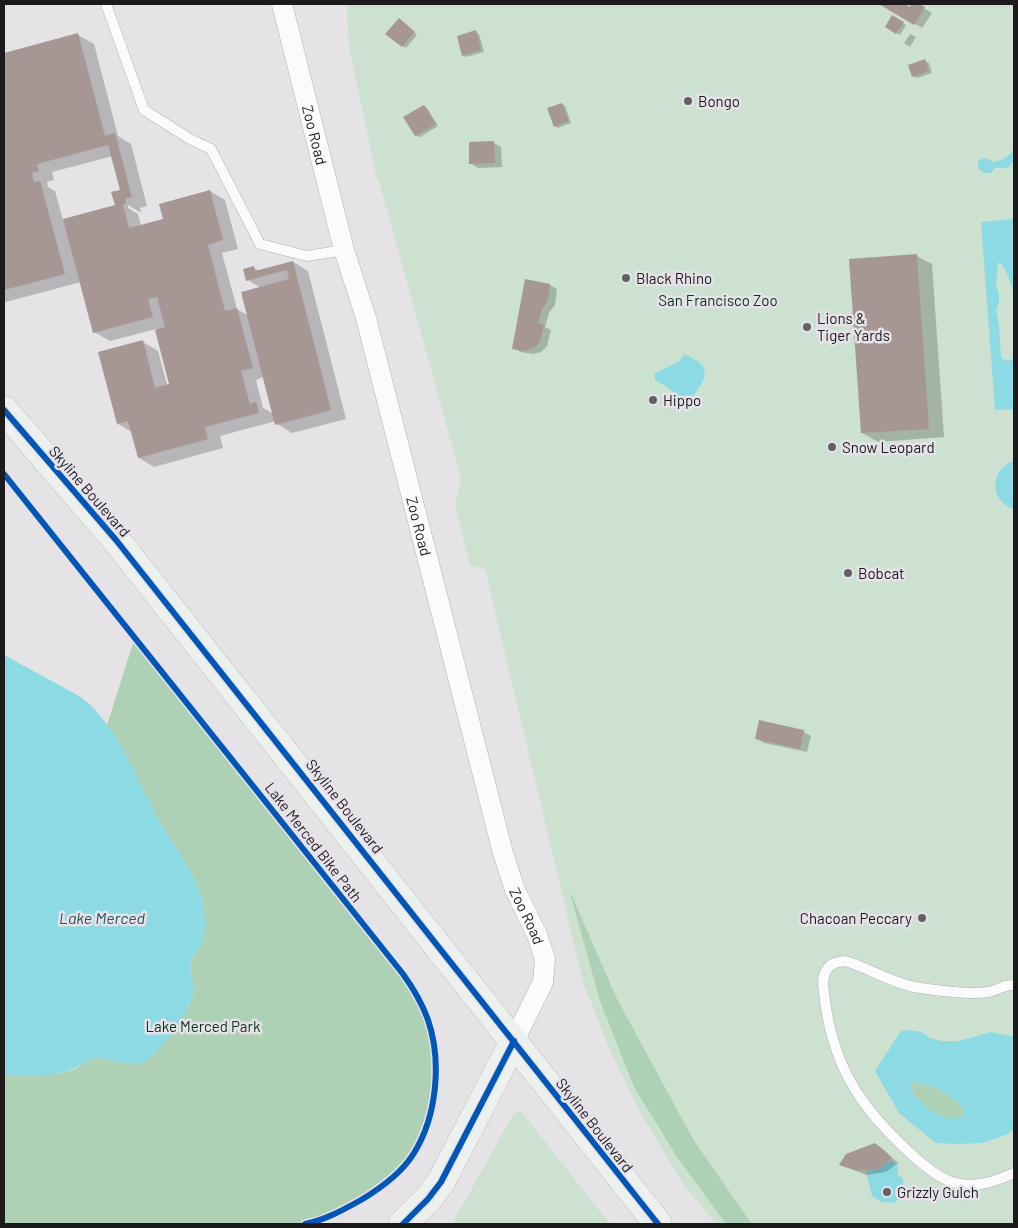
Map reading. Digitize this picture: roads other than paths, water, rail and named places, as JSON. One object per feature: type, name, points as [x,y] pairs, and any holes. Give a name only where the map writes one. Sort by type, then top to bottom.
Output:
[{"type":"main road","name":"Skyline Boulevard","points":[[4,410],[116,540],[658,1224]]},
{"type":"main road","points":[[403,1224],[428,1199],[441,1182],[514,1041]]},
{"type":"street","name":"Zoo Road","points":[[282,4],[344,250],[366,318],[505,862],[515,890],[538,935],[545,959],[543,982],[514,1041]]},
{"type":"lane","points":[[106,4],[144,110],[190,139],[211,149],[260,244],[307,256],[344,250]]},
{"type":"lane","points":[[1014,985],[1003,986],[992,991],[932,990],[897,982],[845,961],[830,965],[824,972],[823,980],[828,1022],[841,1063],[862,1100],[892,1136],[938,1176],[950,1182],[977,1185],[991,1183],[1014,1173]]},
{"type":"water","points":[[1013,150],[1014,160],[1008,168],[995,168],[991,173],[984,173],[978,168],[978,162],[982,158],[993,162],[1007,157]]},
{"type":"water","points":[[1014,219],[1014,291],[1001,263],[998,263],[996,287],[999,293],[999,302],[996,310],[1001,358],[1007,361],[1012,360],[1014,354],[1014,409],[995,410],[981,222]]},
{"type":"water","points":[[685,354],[702,365],[705,374],[692,398],[680,397],[655,380],[654,374],[678,362]]},
{"type":"water","points":[[1014,461],[1014,509],[1000,500],[996,493],[995,485],[1000,471]]},
{"type":"water","name":"Lake Merced","points":[[4,655],[81,697],[106,723],[117,739],[161,824],[190,870],[199,890],[204,911],[205,928],[201,945],[190,964],[194,990],[192,998],[168,1039],[152,1056],[141,1063],[129,1064],[98,1058],[89,1060],[69,1071],[57,1074],[4,1076]]},
{"type":"water","points":[[901,1031],[921,1032],[930,1038],[942,1041],[959,1041],[991,1032],[1014,1037],[1014,1129],[1008,1134],[982,1143],[936,1143],[899,1113],[875,1071]],"holes":[[[913,1082],[933,1087],[955,1100],[964,1109],[963,1116],[948,1118],[925,1106],[918,1100],[910,1087]]]},
{"type":"water","points":[[891,1160],[898,1165],[898,1175],[903,1179],[903,1196],[894,1203],[882,1202],[872,1196],[866,1171],[878,1169]]},
{"type":"place","name":"Bongo","points":[[688,101]]},
{"type":"place","name":"Black Rhino","points":[[626,278]]},
{"type":"place","name":"Lions & Tiger Yards","points":[[807,327]]},
{"type":"place","name":"Hippo","points":[[653,400]]},
{"type":"place","name":"Snow Leopard","points":[[832,447]]},
{"type":"place","name":"Bobcat","points":[[848,573]]},
{"type":"place","name":"Chacoan Peccary","points":[[922,918]]},
{"type":"place","name":"Grizzly Gulch","points":[[887,1192]]},
{"type":"park label","name":"San Francisco Zoo","points":[[718,300]]},
{"type":"park label","name":"Lake Merced Park","points":[[203,1026]]}]
